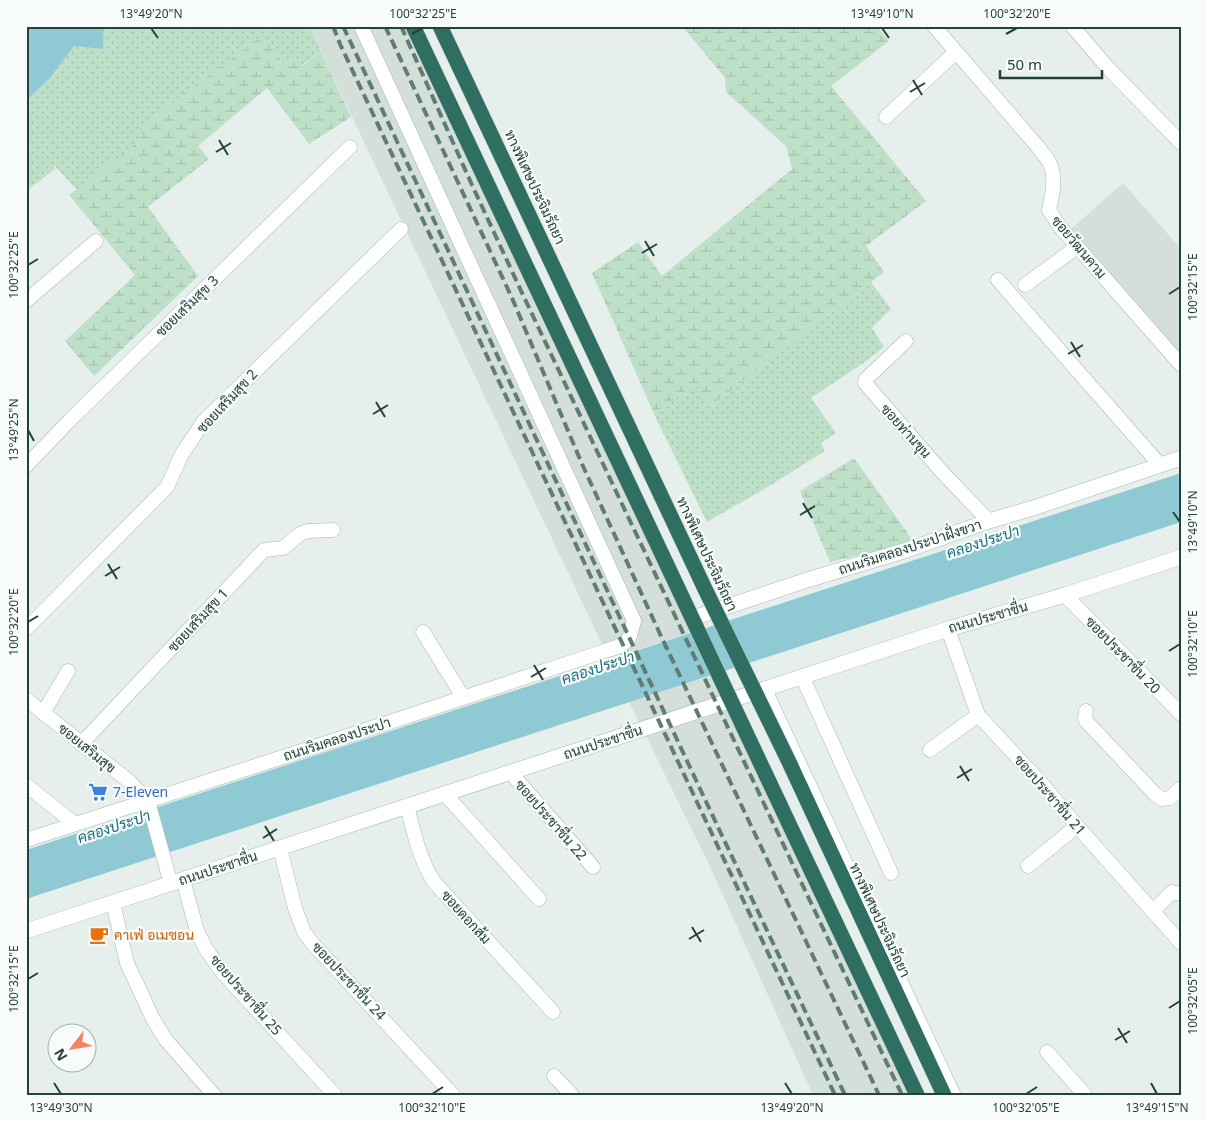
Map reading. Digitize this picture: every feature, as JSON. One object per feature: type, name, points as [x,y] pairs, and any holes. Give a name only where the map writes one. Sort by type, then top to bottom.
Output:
[{"type":"highway","points":[[413,26],[917,1095]]},
{"type":"highway","name":"ทางพิเศษประจิมรัถยา","points":[[440,26],[794,773],[944,1095]]},
{"type":"main road","name":"ถนนริมคลองประปาฝั่งขวา","points":[[696,617],[807,580],[907,550],[1181,458]]},
{"type":"main road","name":"ถนนประชาชื่น","points":[[26,931],[802,676],[948,629],[1065,595],[1181,556]]},
{"type":"main road","points":[[764,689],[953,1095]]},
{"type":"street","name":"ถนนริมคลองประปา","points":[[26,840],[75,824],[149,804],[620,646],[629,639],[634,620],[361,26]]},
{"type":"street","name":"ซอยวัฒนคาม","points":[[934,26],[1038,146],[1051,166],[1053,178],[1049,210],[1060,227],[1181,365]]},
{"type":"street","points":[[1078,29],[1116,76],[1181,143]]},
{"type":"street","points":[[886,117],[956,52]]},
{"type":"street","name":"ซอยเสริมสุข 3","points":[[26,466],[70,419],[350,147]]},
{"type":"street","name":"ซอยเสริมสุข 2","points":[[26,629],[167,486],[182,454],[204,421],[400,229]]},
{"type":"street","points":[[26,301],[96,240]]},
{"type":"street","points":[[1025,285],[1078,247]]},
{"type":"street","points":[[998,280],[1160,465]]},
{"type":"street","name":"ซอยท่านขุน","points":[[906,341],[870,374],[865,384],[942,472],[989,521]]},
{"type":"street","name":"ซอยเสริมสุข 1","points":[[81,744],[264,550],[282,548],[300,534],[308,531],[333,530]]},
{"type":"street","name":"ซอยประชาชื่น 20","points":[[1065,595],[1181,714]]},
{"type":"street","name":"ซอยประชาชื่น 21","points":[[948,629],[978,715],[1043,785],[1181,943]]},
{"type":"street","points":[[423,632],[464,697]]},
{"type":"street","points":[[43,713],[68,670]]},
{"type":"street","points":[[802,676],[890,873]]},
{"type":"street","name":"ซอยเสริมสุข","points":[[26,699],[142,793],[149,804],[164,856],[177,882]]},
{"type":"street","points":[[1086,711],[1086,721],[1155,794],[1162,799],[1170,798],[1181,788]]},
{"type":"street","points":[[930,750],[978,715]]},
{"type":"street","name":"ซอยประชาชื่น 22","points":[[510,772],[592,867]]},
{"type":"street","points":[[26,785],[75,824]]},
{"type":"street","points":[[445,794],[539,899]]},
{"type":"street","name":"ซอยดอกส้ม","points":[[407,806],[420,854],[434,882],[553,1012]]},
{"type":"street","points":[[1028,866],[1077,826]]},
{"type":"street","name":"ซอยประชาชื่น 24","points":[[280,848],[295,908],[304,932],[453,1095]]},
{"type":"street","name":"ซอยประชาชื่น 25","points":[[177,882],[197,931],[222,972],[335,1095]]},
{"type":"street","points":[[1152,911],[1172,892],[1181,894]]},
{"type":"street","points":[[113,903],[127,963],[153,1019],[166,1040],[214,1095]]},
{"type":"street","points":[[1047,1052],[1085,1095]]},
{"type":"street","points":[[554,1076],[572,1095]]},
{"type":"shaded area","points":[[309,26],[409,26],[692,632],[609,659]]},
{"type":"shaded area","points":[[1123,183],[1181,249],[1181,373],[1069,231]]},
{"type":"shaded area","points":[[711,676],[910,1095],[813,1095],[706,858],[629,702]]},
{"type":"green space","points":[[104,26],[309,26],[321,52],[301,66],[283,63],[262,37],[163,109],[130,149],[77,190],[54,165],[55,169],[26,191],[26,101],[50,78],[74,46],[103,49]]},
{"type":"green space","points":[[682,26],[876,26],[889,41],[831,86],[926,201],[866,246],[884,272],[712,405],[695,384],[654,414],[592,273],[638,242],[662,276],[792,169],[786,146],[726,92],[725,78]]},
{"type":"green space","points":[[262,36],[283,63],[294,57],[302,66],[321,52],[351,117],[309,144],[267,88],[198,146],[209,159],[148,207],[198,276],[94,376],[65,341],[135,275],[69,195],[130,149],[163,109]]},
{"type":"green space","points":[[871,282],[891,309],[872,328],[884,347],[811,398],[836,433],[821,443],[825,451],[707,522],[654,414],[695,384],[712,405]]},
{"type":"green space","points":[[854,458],[914,542],[830,562],[800,491]]},
{"type":"water","points":[[26,26],[104,26],[103,49],[74,46],[50,78],[26,101]]},
{"type":"water","name":"คลองประปา","points":[[1181,473],[1181,522],[26,899],[26,850]]},
{"type":"railway","points":[[333,26],[835,1095]]},
{"type":"railway","points":[[343,26],[845,1095]]},
{"type":"railway","points":[[385,26],[512,298],[582,464],[660,634],[879,1095]]},
{"type":"railway","points":[[401,26],[523,295],[902,1095]]},
{"type":"place","name":"7-Eleven","points":[[98,792]]},
{"type":"place","name":"คาเฟ่ อเมซอน","points":[[99,935]]}]
